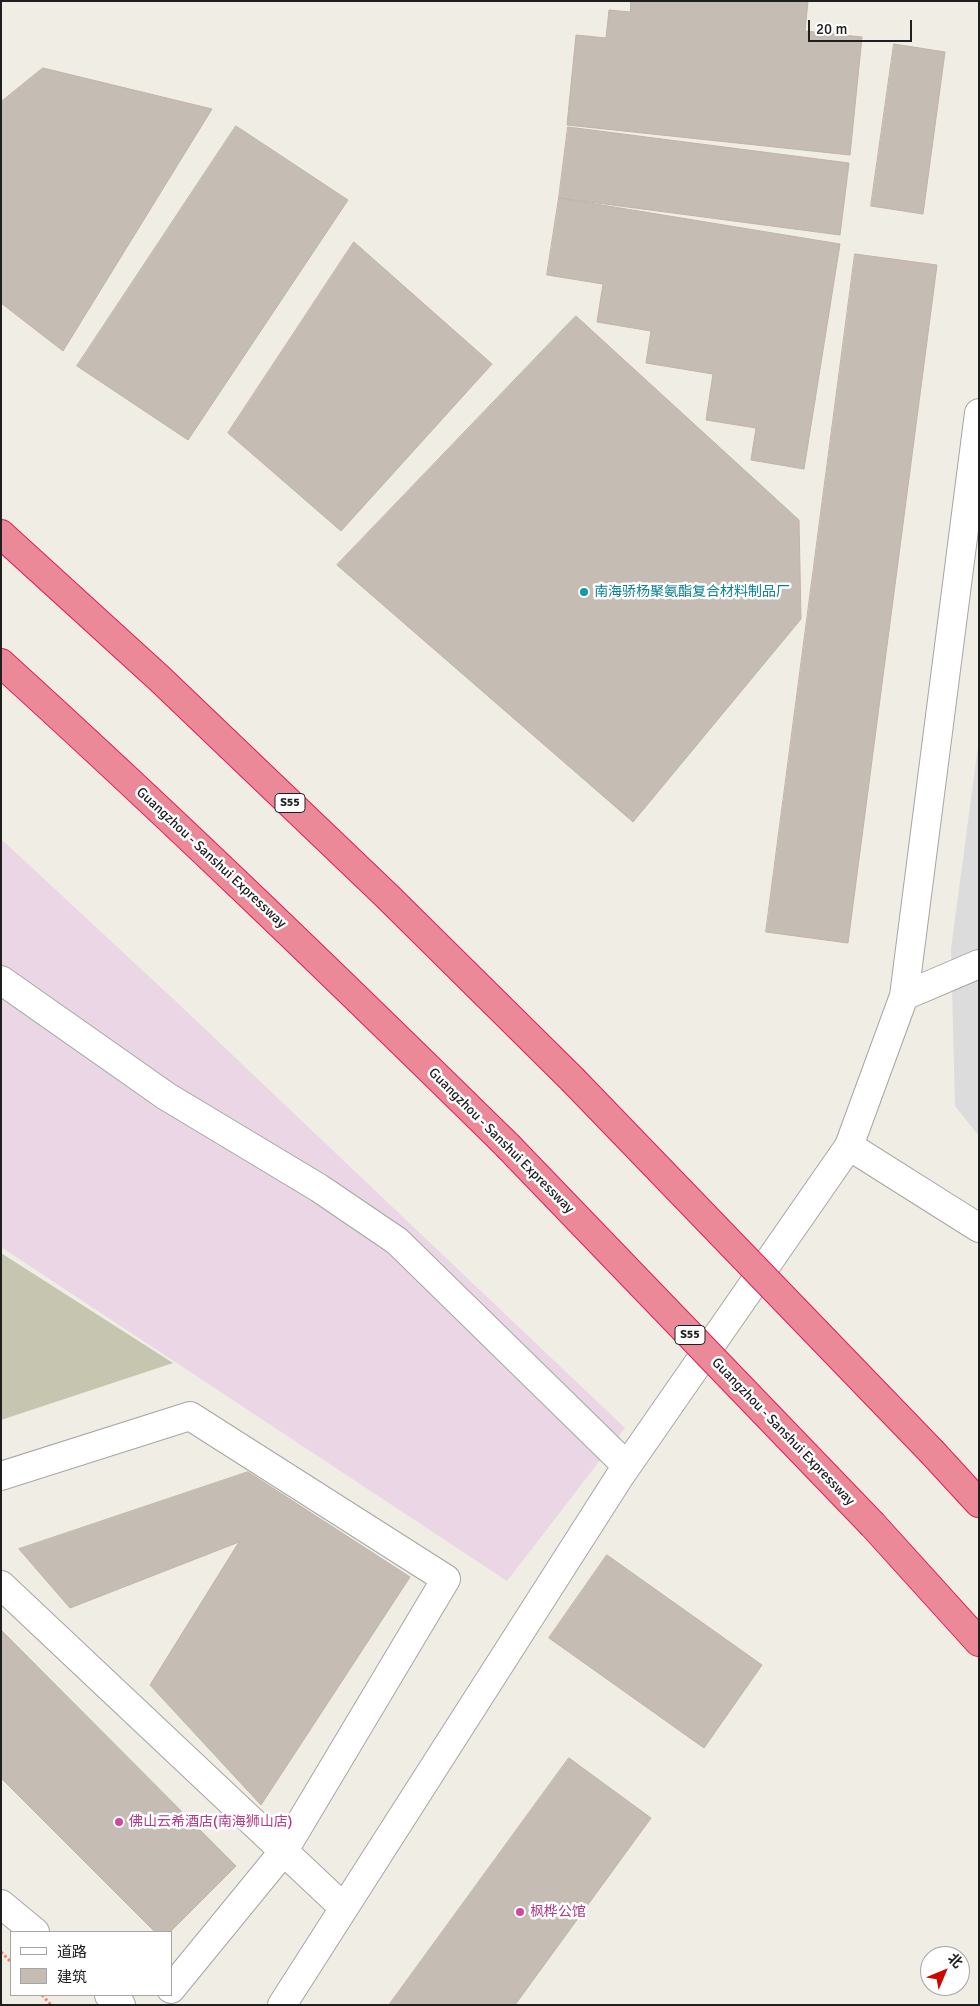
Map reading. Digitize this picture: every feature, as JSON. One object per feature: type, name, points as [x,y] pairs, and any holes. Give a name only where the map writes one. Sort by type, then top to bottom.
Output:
[{"type":"highway","name":"S55","points":[[1,534],[175,692],[387,896],[572,1079],[979,1503]]},
{"type":"highway","name":"Guangzhou - Sanshui Expressway","points":[[1,663],[105,758],[326,967],[507,1145],[872,1526],[979,1642]]},
{"type":"street","points":[[282,2005],[627,1466],[849,1146],[904,996],[979,413]]},
{"type":"street","points":[[904,996],[979,964]]},
{"type":"street","points":[[1,980],[166,1096],[319,1188],[397,1241],[627,1466]]},
{"type":"street","points":[[849,1146],[979,1228]]},
{"type":"street","points":[[1,1476],[190,1416],[446,1579],[283,1852],[172,1989]]},
{"type":"street","points":[[1,1585],[344,1908]]},
{"type":"street","points":[[1,1904],[34,1931]]},
{"type":"street","points":[[110,1996],[121,2005]]},
{"type":"path","points":[[1,1952],[10,1961]]},
{"type":"shaded area","points":[[979,739],[979,1136],[955,1106],[951,949]]},
{"type":"shaded area","points":[[1,839],[184,1009],[625,1428],[507,1581],[1,1247]]},
{"type":"shaded area","points":[[1,1253],[173,1363],[1,1420]]},
{"type":"building","points":[[631,1],[808,1],[805,31],[862,37],[850,155],[567,125],[576,35],[606,38],[609,10],[630,12]]},
{"type":"building","points":[[894,44],[945,52],[923,214],[871,206]]},
{"type":"building","points":[[43,68],[212,109],[63,351],[1,303],[1,102]]},
{"type":"building","points":[[236,126],[348,200],[188,440],[77,366]]},
{"type":"building","points":[[568,127],[849,163],[840,235],[559,198]]},
{"type":"building","points":[[559,198],[840,244],[804,469],[751,460],[756,428],[706,420],[713,374],[646,363],[651,331],[597,322],[603,284],[547,275]]},
{"type":"building","points":[[354,242],[492,364],[341,531],[228,433]]},
{"type":"building","points":[[855,254],[937,265],[848,943],[766,932]]},
{"type":"building","name":"南海骄杨聚氨酯复合材料制品厂","points":[[576,316],[799,520],[801,619],[633,822],[337,565]]},
{"type":"building","points":[[248,1472],[410,1577],[261,1805],[150,1685],[239,1542],[70,1608],[19,1549]]},
{"type":"building","points":[[607,1555],[762,1665],[704,1748],[549,1638]]},
{"type":"building","name":"佛山云希酒店(南海狮山店)","points":[[1,1630],[236,1866],[171,1931],[154,1931],[1,1778]]},
{"type":"building","name":"枫桦公馆","points":[[569,1758],[651,1818],[515,2005],[389,2005]]},
{"type":"place","name":"南海骄杨聚氨酯复合材料制品厂","points":[[584,592]]},
{"type":"place","name":"佛山云希酒店(南海狮山店)","points":[[119,1822]]},
{"type":"place","name":"枫桦公馆","points":[[520,1912]]}]
